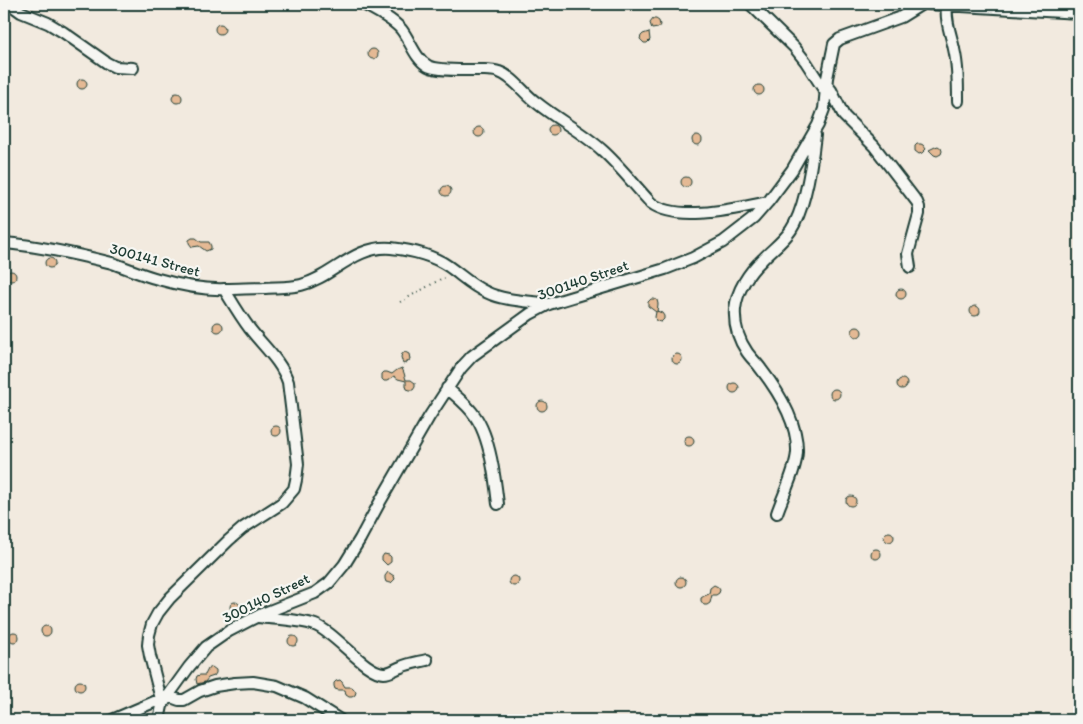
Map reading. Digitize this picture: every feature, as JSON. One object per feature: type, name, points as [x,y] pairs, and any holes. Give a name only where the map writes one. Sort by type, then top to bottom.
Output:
[{"type":"street","points":[[10,4],[21,12],[64,32],[107,63],[115,67],[134,68]]},
{"type":"street","points":[[363,4],[393,22],[408,39],[419,58],[431,68],[502,72],[537,103],[601,149],[651,203],[658,208],[669,212],[689,213],[719,211],[768,202]]},
{"type":"street","points":[[750,4],[798,52],[826,89],[831,90],[844,116],[874,146],[917,202],[919,207],[918,214],[908,254],[910,267]]},
{"type":"street","name":"300140 Street","points":[[159,720],[164,697],[206,647],[229,631],[256,617],[315,593],[329,583],[344,565],[360,539],[447,388],[472,356],[530,314],[549,304],[665,269],[693,258],[723,242],[754,218],[792,170],[815,130],[824,109],[834,44],[840,39],[900,17],[922,4]]},
{"type":"street","points":[[928,4],[1079,13]]},
{"type":"street","points":[[947,6],[947,20],[958,74],[958,101]]},
{"type":"street","points":[[777,513],[794,466],[797,452],[795,437],[788,414],[777,391],[747,352],[739,337],[735,309],[737,296],[750,274],[761,260],[785,238],[797,219],[803,204],[813,155],[815,130]]},
{"type":"street","name":"300141 Street","points":[[4,243],[44,247],[113,264],[159,280],[204,288],[224,289],[282,287],[302,284],[319,277],[346,260],[367,250],[390,248],[415,252],[433,258],[487,293],[504,298],[549,304]]},
{"type":"street","points":[[164,697],[148,645],[152,624],[158,613],[170,598],[229,540],[243,528],[282,503],[294,489],[296,480],[298,464],[288,382],[285,373],[249,328],[224,289]]},
{"type":"street","points":[[447,388],[466,404],[476,417],[490,457],[495,477],[498,504]]},
{"type":"street","points":[[256,617],[297,621],[315,625],[338,640],[358,659],[381,673],[391,673],[401,667],[427,660]]},
{"type":"street","points":[[112,720],[164,697],[184,700],[200,691],[215,686],[253,682],[277,686],[305,698],[340,720]]},
{"type":"path","points":[[400,302],[441,279],[460,276]]},
{"type":"building","points":[[653,19],[659,21],[660,25],[658,28],[652,29],[650,23]]},
{"type":"building","points":[[218,24],[222,24],[225,29],[224,33],[218,34],[215,31],[215,27]]},
{"type":"building","points":[[649,32],[650,40],[644,43],[640,39],[641,36]]},
{"type":"building","points":[[371,49],[375,49],[378,54],[377,58],[371,59],[368,56],[368,52]]},
{"type":"building","points":[[80,79],[84,79],[87,84],[86,88],[80,89],[77,86],[77,82]]},
{"type":"building","points":[[757,85],[761,85],[764,90],[763,94],[757,95],[754,92],[754,88]]},
{"type":"building","points":[[175,93],[179,93],[182,98],[181,102],[175,103],[172,100],[172,96]]},
{"type":"building","points":[[551,125],[555,125],[558,130],[557,134],[551,135],[548,132],[548,128]]},
{"type":"building","points":[[477,127],[481,127],[484,132],[483,136],[477,137],[474,134],[474,130]]},
{"type":"building","points":[[695,135],[699,135],[702,140],[701,144],[695,145],[692,142],[692,138]]},
{"type":"building","points":[[917,144],[923,145],[926,149],[922,153],[919,154],[915,151]]},
{"type":"building","points":[[938,146],[942,151],[937,156],[929,150]]},
{"type":"building","points":[[684,177],[688,177],[691,182],[690,186],[684,187],[681,184],[681,180]]},
{"type":"building","points":[[444,186],[448,186],[451,191],[450,195],[444,196],[441,193],[441,189]]},
{"type":"building","points":[[196,238],[201,242],[209,242],[211,249],[206,251],[199,246],[192,247],[189,240]]},
{"type":"building","points":[[48,258],[52,258],[55,263],[54,267],[48,268],[45,265],[45,261]]},
{"type":"building","points":[[9,271],[13,271],[16,276],[15,280],[9,281],[6,278],[6,274]]},
{"type":"building","points":[[899,289],[903,289],[906,294],[905,298],[899,299],[896,296],[896,292]]},
{"type":"building","points":[[651,299],[657,300],[657,311],[664,316],[661,322],[656,321],[656,312],[648,306],[648,302]]},
{"type":"building","points":[[973,306],[977,306],[980,311],[979,315],[973,316],[970,313],[970,309]]},
{"type":"building","points":[[216,322],[220,322],[223,327],[222,331],[216,332],[213,329],[213,325]]},
{"type":"building","points":[[855,327],[859,327],[862,332],[861,336],[855,337],[852,334],[852,330]]},
{"type":"building","points":[[405,352],[409,354],[410,359],[403,364],[401,357]]},
{"type":"building","points":[[675,354],[679,354],[682,359],[681,363],[675,364],[672,361],[672,357]]},
{"type":"building","points":[[402,368],[406,380],[411,380],[415,383],[413,390],[407,389],[406,381],[394,376],[387,381],[382,379],[384,372],[392,374]]},
{"type":"building","points":[[900,379],[904,379],[907,384],[906,388],[900,389],[897,386],[897,382]]},
{"type":"building","points":[[732,383],[736,383],[739,388],[738,392],[732,393],[729,390],[729,386]]},
{"type":"building","points":[[833,389],[837,389],[840,394],[839,398],[833,399],[830,396],[830,392]]},
{"type":"building","points":[[540,401],[544,401],[547,406],[546,410],[540,411],[537,408],[537,404]]},
{"type":"building","points":[[274,426],[278,426],[281,431],[280,435],[274,436],[271,433],[271,429]]},
{"type":"building","points":[[687,436],[691,436],[694,441],[693,445],[687,446],[684,443],[684,439]]},
{"type":"building","points":[[849,496],[853,496],[856,501],[855,505],[849,506],[846,503],[846,499]]},
{"type":"building","points":[[887,532],[891,532],[894,537],[893,541],[887,542],[884,539],[884,535]]},
{"type":"building","points":[[874,549],[878,549],[881,554],[880,558],[874,559],[871,556],[871,552]]},
{"type":"building","points":[[384,554],[391,557],[391,562],[387,565],[382,560]]},
{"type":"building","points":[[388,572],[395,579],[391,583],[386,582],[385,579]]},
{"type":"building","points":[[512,576],[516,576],[519,581],[518,585],[512,586],[509,583],[509,579]]},
{"type":"building","points":[[679,577],[683,577],[686,582],[685,586],[679,587],[676,584],[676,580]]},
{"type":"building","points":[[714,585],[720,590],[719,593],[712,595],[710,603],[704,605],[701,598],[709,594],[710,588]]},
{"type":"building","points":[[233,602],[237,602],[240,607],[239,611],[233,612],[230,609],[230,605]]},
{"type":"building","points":[[44,626],[48,626],[51,631],[50,635],[44,636],[41,633],[41,629]]},
{"type":"building","points":[[12,632],[16,632],[19,637],[18,641],[12,642],[9,639],[9,635]]},
{"type":"building","points":[[291,636],[295,636],[298,641],[297,645],[291,646],[288,643],[288,639]]},
{"type":"building","points":[[212,667],[216,670],[214,676],[208,678],[205,682],[197,684],[197,676],[205,675],[208,669]]},
{"type":"building","points":[[340,680],[345,687],[352,687],[356,692],[355,695],[349,697],[346,695],[345,690],[335,689],[334,683]]},
{"type":"building","points":[[78,681],[82,681],[85,686],[84,690],[78,691],[75,688],[75,684]]}]
